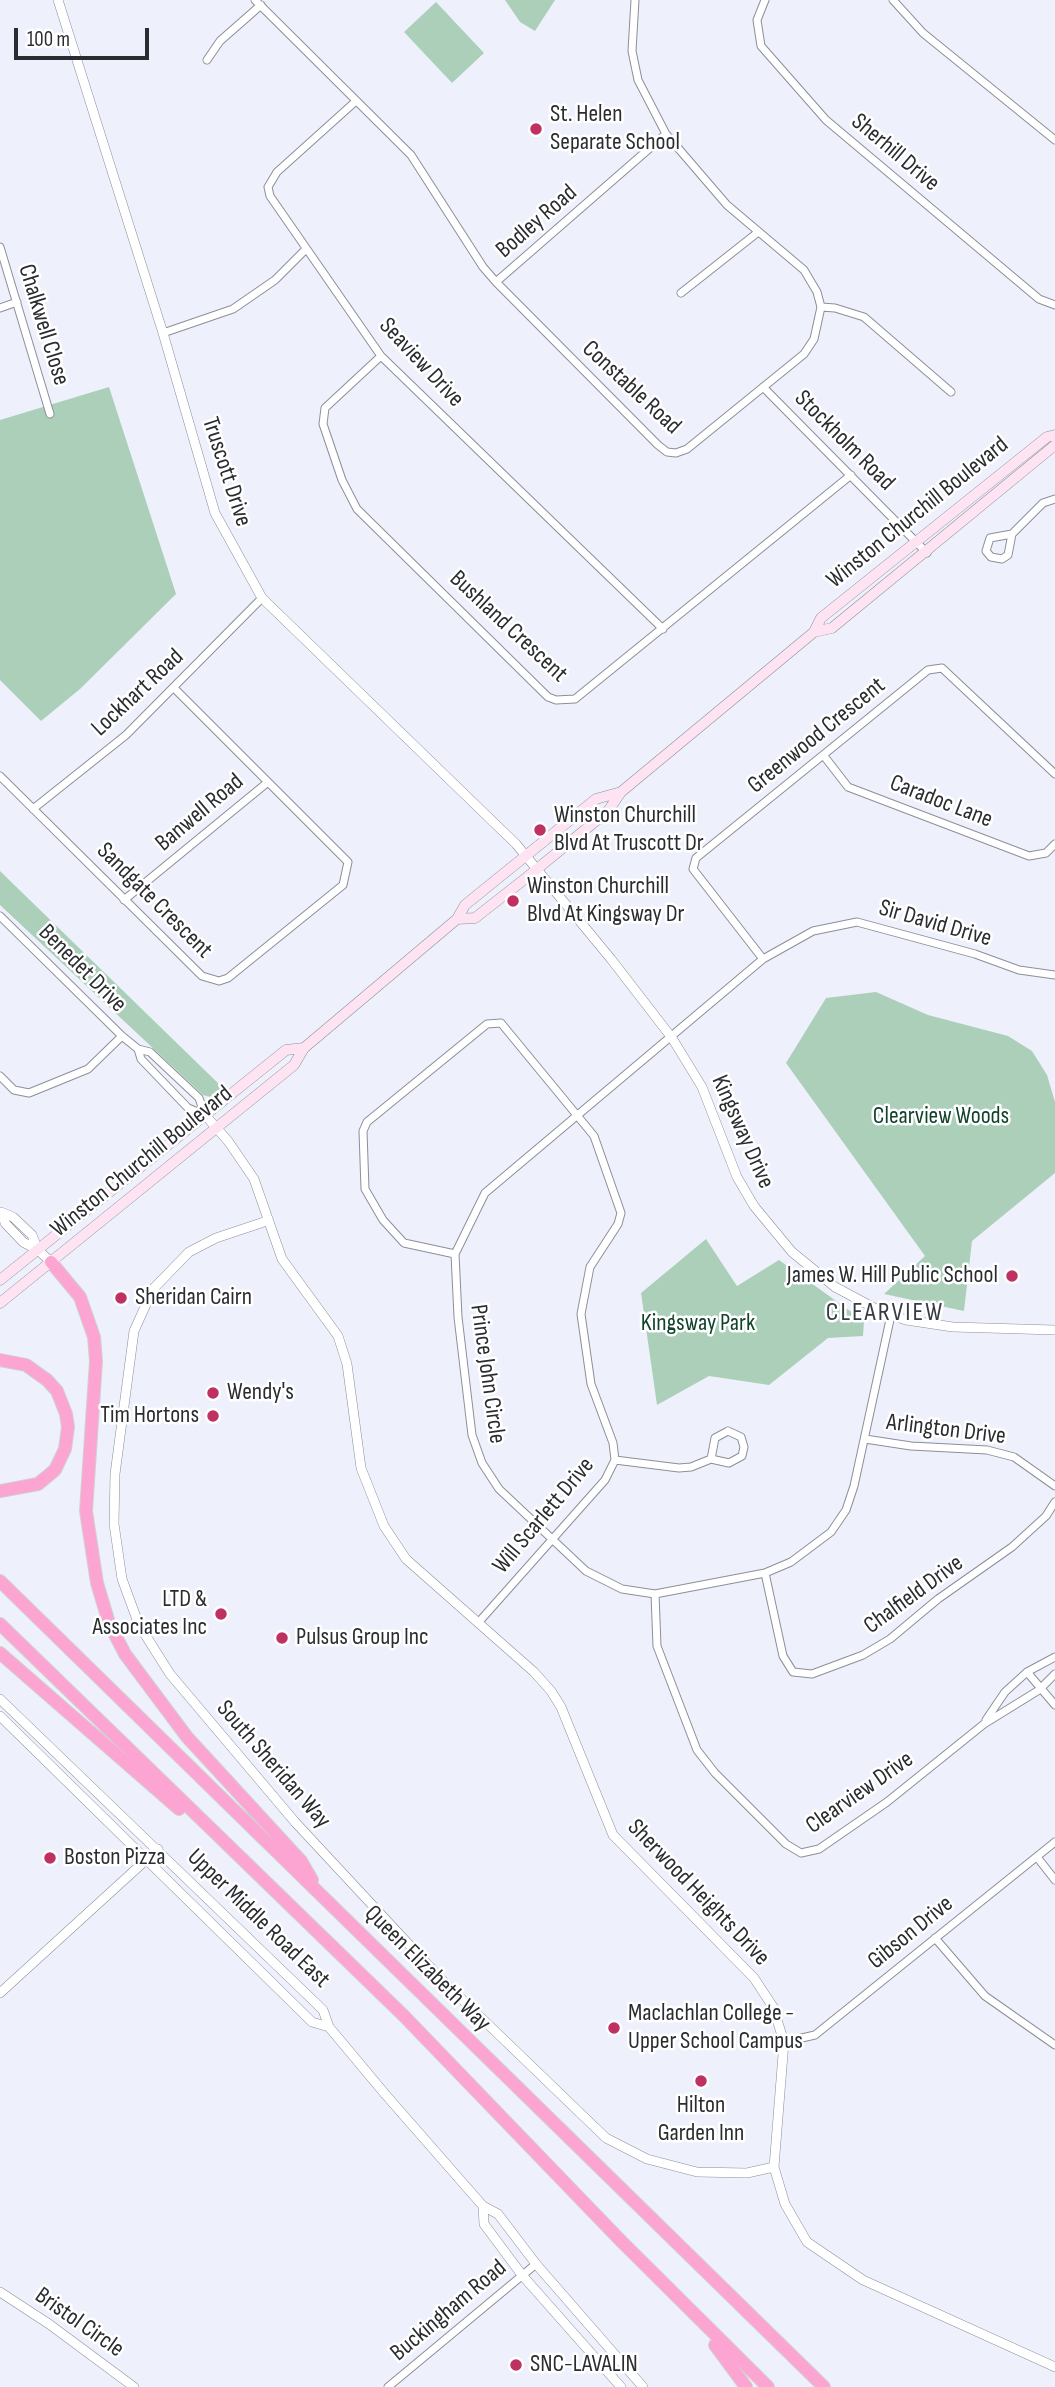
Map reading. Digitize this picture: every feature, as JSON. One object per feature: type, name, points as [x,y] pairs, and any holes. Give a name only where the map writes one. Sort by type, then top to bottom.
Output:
[{"type":"highway","points":[[51,1262],[80,1297],[94,1336],[96,1360],[86,1511],[97,1583],[109,1623],[125,1654],[187,1737],[301,1861],[318,1890]]},
{"type":"highway","points":[[0,1360],[26,1366],[47,1380],[57,1391],[68,1427],[65,1449],[55,1470],[37,1484],[0,1491]]},
{"type":"highway","name":"Queen Elizabeth Way","points":[[0,1581],[824,2387]]},
{"type":"highway","name":"Queen Elizabeth Way","points":[[0,1624],[458,2070],[621,2241],[768,2387]]},
{"type":"highway","points":[[0,1653],[26,1679],[185,1815],[214,1833]]},
{"type":"highway","points":[[0,1661],[26,1679]]},
{"type":"highway","points":[[621,2241],[726,2358],[746,2387]]},
{"type":"main road","name":"Winston Churchill Boulevard","points":[[457,919],[475,918],[608,811],[621,792],[814,632],[821,618],[915,540],[1047,437],[1055,435]]},
{"type":"main road","name":"Winston Churchill Boulevard","points":[[814,632],[832,628],[1055,446]]},
{"type":"main road","name":"Winston Churchill Boulevard","points":[[0,1303],[294,1065],[304,1048],[457,919],[465,905],[596,799],[621,792]]},
{"type":"main road","name":"Winston Churchill Boulevard","points":[[0,1280],[286,1050],[304,1048]]},
{"type":"street","name":"Truscott Drive","points":[[58,0],[163,332],[215,513],[226,537],[261,598],[526,856],[536,869]]},
{"type":"street","points":[[635,0],[632,51],[638,80],[666,134],[705,182],[757,233],[804,270],[817,292],[821,307],[835,307],[864,317],[951,392]]},
{"type":"street","name":"Sherhill Drive","points":[[765,0],[757,20],[761,46],[826,120],[1039,299],[1055,304]]},
{"type":"street","points":[[892,0],[923,33],[1055,140]]},
{"type":"street","points":[[207,60],[220,41],[258,3]]},
{"type":"street","name":"Constable Road","points":[[258,3],[411,155],[483,267],[496,282],[667,452],[687,449],[804,354],[814,339],[821,307]]},
{"type":"street","name":"Seaview Drive","points":[[356,101],[277,172],[268,187],[270,196],[381,356],[663,629]]},
{"type":"street","name":"Bodley Road","points":[[496,282],[666,134]]},
{"type":"street","points":[[681,293],[757,233]]},
{"type":"street","name":"Chalkwell Close","points":[[0,247],[50,414]]},
{"type":"street","points":[[163,332],[233,309],[275,280],[305,250]]},
{"type":"street","points":[[0,308],[17,302]]},
{"type":"street","name":"Bushland Crescent","points":[[381,356],[325,408],[323,424],[342,480],[357,509],[548,697],[565,702],[575,699],[851,475]]},
{"type":"street","name":"Stockholm Road","points":[[763,387],[927,553]]},
{"type":"street","points":[[1012,534],[1043,503],[1055,499]]},
{"type":"street","name":"Lockhart Road","points":[[33,808],[126,735],[261,598]]},
{"type":"street","name":"Greenwood Crescent","points":[[764,959],[693,869],[696,858],[928,670],[942,668],[1055,774]]},
{"type":"street","name":"Sandgate Crescent","points":[[0,776],[202,976],[219,981],[228,978],[343,885],[348,862],[174,688]]},
{"type":"street","name":"Caradoc Lane","points":[[824,756],[848,787],[1029,856],[1046,853],[1055,844]]},
{"type":"street","name":"Banwell Road","points":[[124,900],[268,782]]},
{"type":"street","name":"Kingsway Drive","points":[[536,869],[672,1038],[710,1102],[737,1177],[774,1232],[835,1287],[891,1315],[953,1327],[1055,1330]]},
{"type":"street","name":"Benedet Drive","points":[[0,916],[122,1036],[138,1049],[150,1052],[199,1098],[205,1115]]},
{"type":"street","name":"Sir David Drive","points":[[672,1038],[764,959],[813,931],[857,922],[975,954],[1019,970],[1055,975]]},
{"type":"street","name":"Will Scarlett Drive","points":[[455,1254],[404,1243],[383,1220],[365,1189],[363,1131],[367,1122],[487,1024],[501,1023],[594,1136],[621,1213],[618,1224],[590,1267],[582,1314],[592,1384],[613,1443],[615,1460],[606,1480],[478,1623]]},
{"type":"street","points":[[0,1076],[14,1090],[29,1093],[88,1069],[122,1036]]},
{"type":"street","name":"Prince John Circle","points":[[672,1038],[577,1113],[485,1193],[455,1254],[458,1317],[472,1435],[482,1463],[499,1489],[586,1571],[622,1589],[655,1594],[765,1573],[791,1562],[831,1532],[846,1510],[891,1315]]},
{"type":"street","name":"Benedet Drive","points":[[138,1049],[141,1059],[188,1108],[205,1115]]},
{"type":"street","name":"Sherwood Heights Drive","points":[[205,1115],[254,1179],[267,1221],[292,1277],[322,1311],[338,1336],[347,1364],[361,1468],[384,1526],[406,1559],[534,1672],[551,1691],[561,1707],[613,1835],[754,1978],[773,2007],[784,2042],[774,2167],[785,2204],[807,2242],[863,2280],[1055,2367]]},
{"type":"street","points":[[2,1212],[13,1217],[32,1235],[38,1250],[51,1262]]},
{"type":"street","name":"South Sheridan Way","points":[[267,1221],[216,1238],[189,1252],[153,1289],[134,1331],[115,1474],[114,1524],[122,1579],[139,1625],[170,1674],[295,1822],[441,1979],[606,2138],[668,2167],[720,2174],[747,2173],[774,2167]]},
{"type":"street","points":[[615,1460],[679,1468],[691,1467],[711,1459],[729,1463],[738,1460],[744,1451],[741,1437],[728,1431],[718,1434],[713,1443],[711,1459]]},
{"type":"street","name":"Arlington Drive","points":[[864,1439],[911,1446],[987,1450],[1014,1457],[1055,1486]]},
{"type":"street","name":"Chalfield Drive","points":[[765,1573],[783,1656],[793,1672],[812,1674],[863,1655],[890,1639],[938,1599],[1012,1547],[1046,1516],[1055,1502]]},
{"type":"street","name":"Clearview Drive","points":[[655,1594],[657,1646],[697,1749],[741,1800],[786,1844],[801,1853],[819,1849],[887,1802],[984,1724],[1039,1690],[1055,1674]]},
{"type":"street","name":"Clearview Drive","points":[[984,1724],[1005,1692],[1027,1672],[1055,1657]]},
{"type":"street","points":[[1027,1672],[1039,1690],[1055,1705]]},
{"type":"street","name":"Upper Middle Road East","points":[[0,1699],[324,2010],[329,2027],[483,2206],[498,2214],[536,2264],[643,2387]]},
{"type":"street","name":"Upper Middle Road East","points":[[0,1716],[312,2022],[329,2027]]},
{"type":"street","name":"Gibson Drive","points":[[784,2042],[815,2035],[1055,1842]]},
{"type":"street","points":[[0,1993],[158,1849]]},
{"type":"street","points":[[1037,1857],[1055,1880]]},
{"type":"street","points":[[935,1938],[985,1996],[1055,2045]]},
{"type":"street","name":"Upper Middle Road East","points":[[483,2206],[484,2224],[522,2275],[621,2387]]},
{"type":"street","name":"Buckingham Road","points":[[388,2387],[536,2264]]},
{"type":"street","name":"Bristol Circle","points":[[0,2292],[49,2324],[134,2387]]},
{"type":"green space","points":[[505,0],[555,0],[535,31],[520,22]]},
{"type":"green space","points":[[436,2],[484,53],[452,83],[404,32]]},
{"type":"green space","points":[[109,387],[176,594],[80,689],[41,721],[0,680],[0,420]]},
{"type":"green space","points":[[0,871],[223,1088],[210,1097],[203,1095],[0,905]]},
{"type":"green space","name":"Clearview Woods","points":[[876,992],[928,1015],[1008,1036],[1032,1051],[1047,1075],[1055,1102],[1055,1173],[972,1241],[964,1311],[884,1294],[925,1256],[786,1063],[826,998]]},
{"type":"green space","name":"Kingsway Park","points":[[706,1239],[737,1286],[779,1260],[864,1321],[863,1336],[828,1338],[769,1385],[709,1376],[657,1405],[641,1293]]},
{"type":"place","name":"St. Helen Separate School","points":[[536,129]]},
{"type":"place","name":"Winston Churchill Blvd At Truscott Dr","points":[[540,830]]},
{"type":"place","name":"Winston Churchill Blvd At Kingsway Dr","points":[[513,901]]},
{"type":"place","name":"James W. Hill Public School","points":[[1012,1276]]},
{"type":"place","name":"Sheridan Cairn","points":[[121,1298]]},
{"type":"place","name":"Wendy's","points":[[213,1393]]},
{"type":"place","name":"Tim Hortons","points":[[213,1416]]},
{"type":"place","name":"LTD & Associates Inc","points":[[221,1614]]},
{"type":"place","name":"Pulsus Group Inc","points":[[282,1638]]},
{"type":"place","name":"Boston Pizza","points":[[50,1858]]},
{"type":"place","name":"Maclachlan College - Upper School Campus","points":[[614,2028]]},
{"type":"place","name":"Hilton Garden Inn","points":[[701,2081]]},
{"type":"place","name":"SNC-LAVALIN","points":[[516,2365]]},
{"type":"district","name":"CLEARVIEW","points":[[885,1313]]}]
